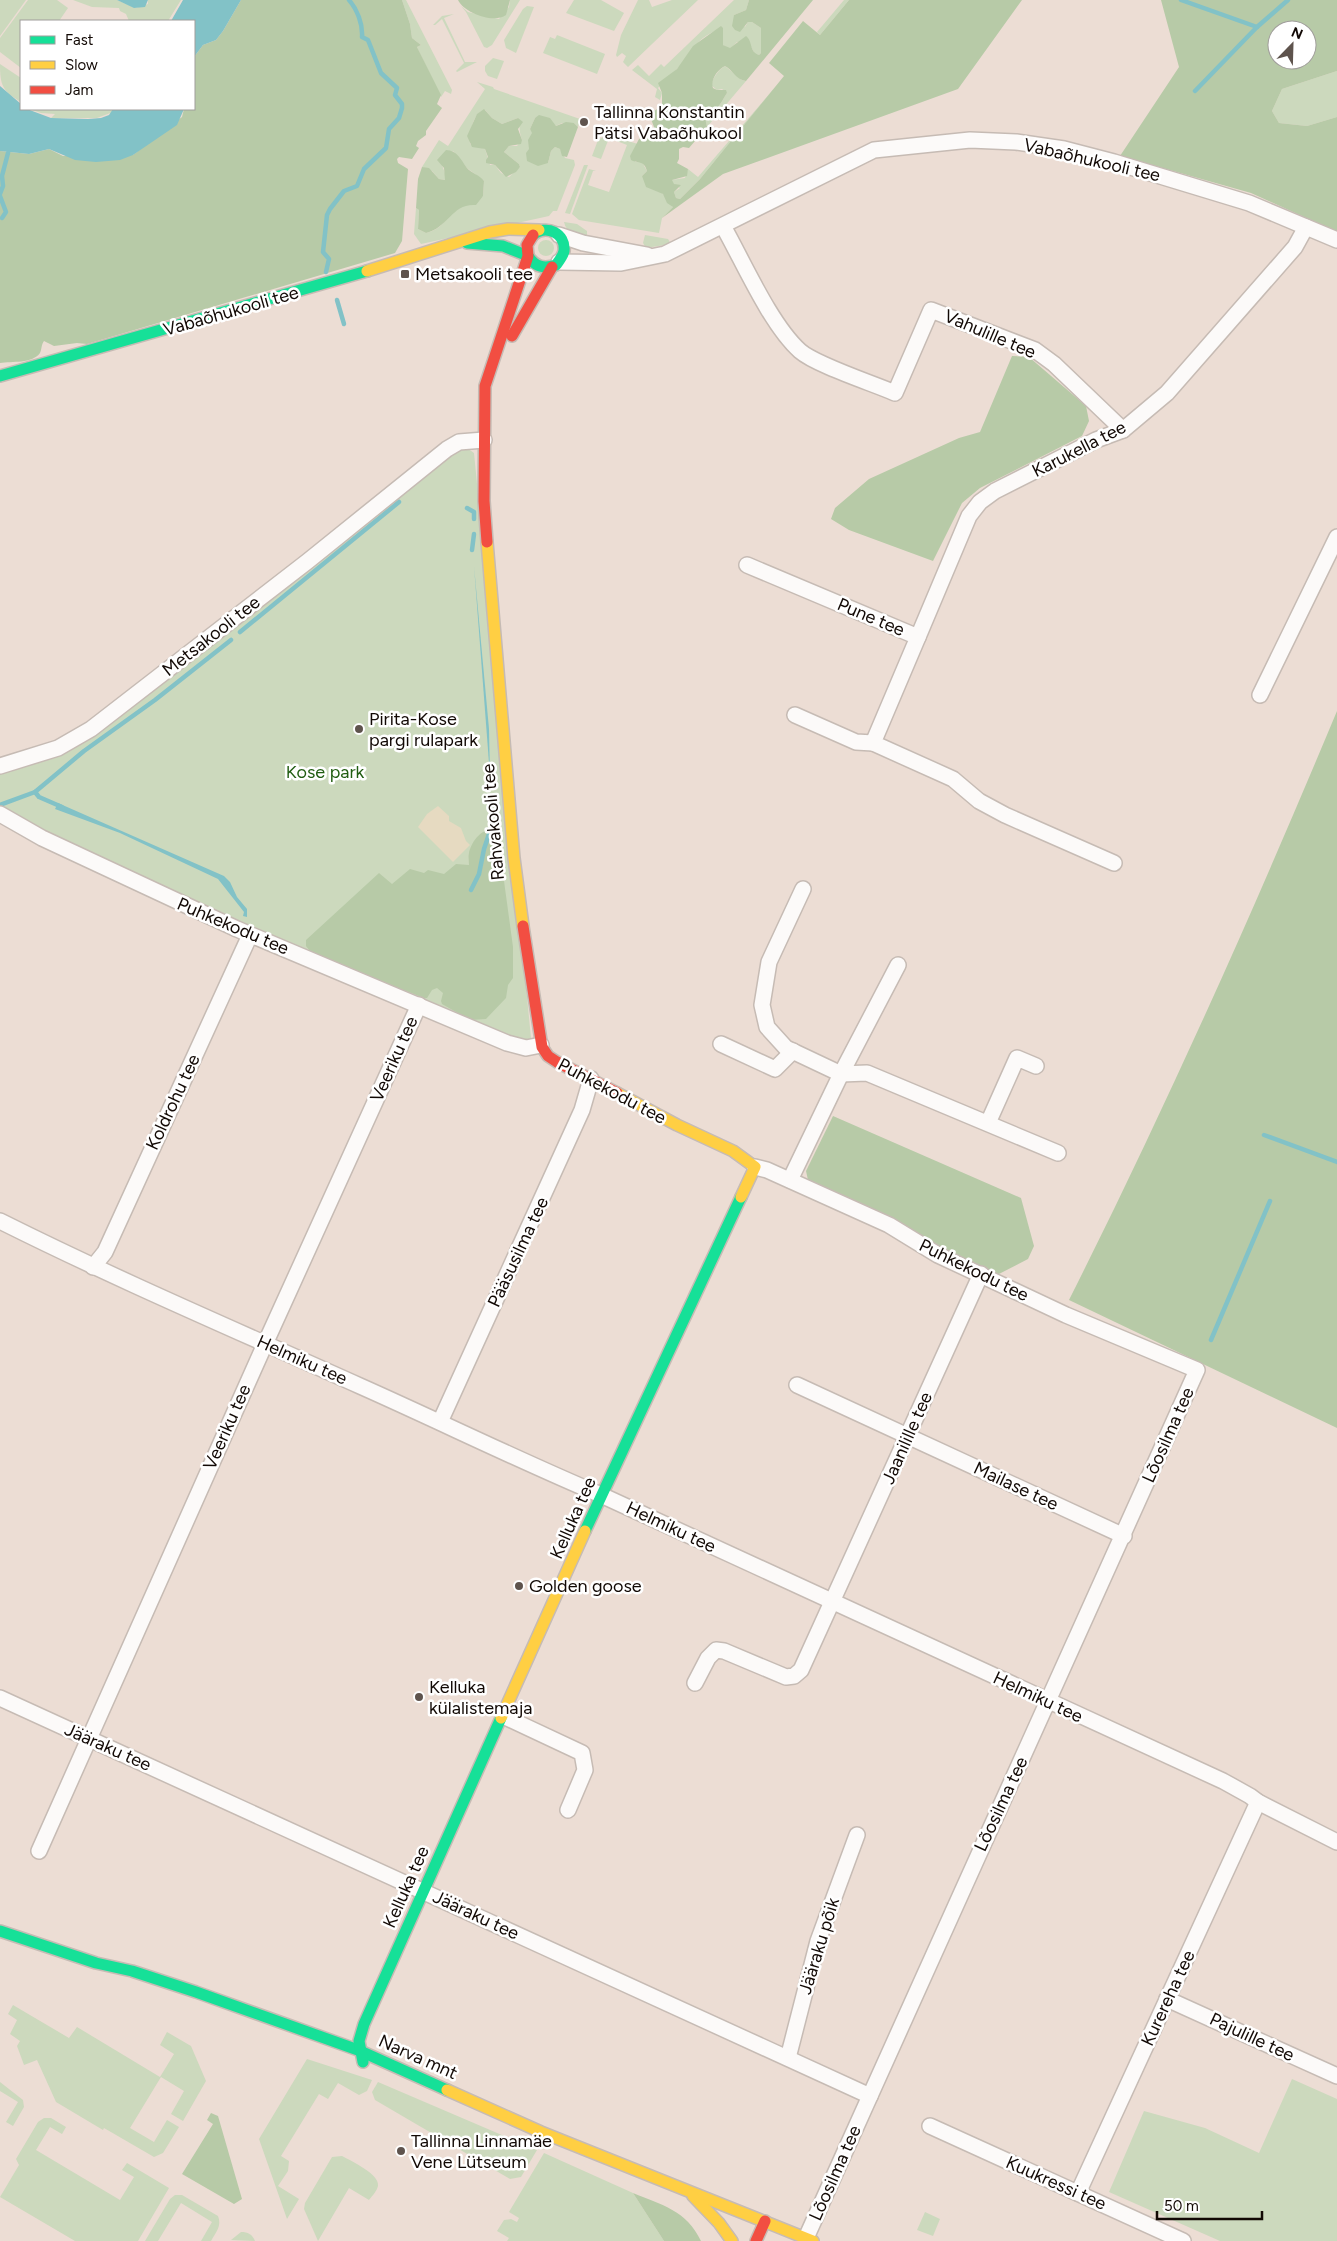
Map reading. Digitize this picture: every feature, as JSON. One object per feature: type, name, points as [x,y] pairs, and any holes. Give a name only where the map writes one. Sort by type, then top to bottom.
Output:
[{"type":"street","name":"Vabaõhukooli tee","points":[[556,264],[621,263],[665,254],[874,150],[970,140],[1016,142],[1064,149],[1114,162],[1249,203],[1337,240]]},
{"type":"street","name":"Vahulille tee","points":[[723,226],[777,322],[800,351],[822,363],[895,393],[931,310],[1035,350],[1054,364],[1123,430]]},
{"type":"street","name":"Karukella tee","points":[[918,637],[970,516],[980,502],[994,492],[1096,440],[1123,430],[1167,393],[1295,247],[1306,227]]},
{"type":"street","name":"Vabaõhukooli tee","points":[[0,376],[267,302],[495,230],[519,228],[539,230]]},
{"type":"street","points":[[539,230],[551,230],[560,235],[565,249],[556,264],[540,267],[531,261],[528,256],[526,243],[529,238],[539,230]]},
{"type":"street","name":"Vabaõhukooli tee","points":[[560,235],[583,243],[651,256]]},
{"type":"street","name":"Vabaõhukooli tee","points":[[461,242],[500,246],[528,256]]},
{"type":"street","name":"Rahvakooli tee","points":[[528,256],[488,373],[484,414],[484,440],[487,548],[514,858],[541,1045]]},
{"type":"street","name":"Rahvakooli tee","points":[[484,414],[513,334],[556,264]]},
{"type":"street","name":"Metsakooli tee","points":[[0,766],[58,748],[90,729],[314,556],[447,449],[464,441],[484,440]]},
{"type":"street","points":[[1260,694],[1337,537]]},
{"type":"street","name":"Pune tee","points":[[747,565],[918,637],[873,743]]},
{"type":"street","points":[[795,715],[856,742],[873,743],[953,779],[979,801],[1005,815],[1114,863]]},
{"type":"street","name":"Puhkekodu tee","points":[[0,814],[42,838],[250,935],[515,1046],[530,1048],[541,1045],[545,1053],[552,1059],[677,1125],[733,1151],[755,1167],[767,1170],[889,1225],[938,1255],[1066,1315],[1197,1370]]},
{"type":"street","points":[[803,889],[769,962],[762,1006],[767,1027],[786,1048],[841,1074],[867,1073],[1058,1153]]},
{"type":"street","name":"Koldrohu tee","points":[[93,1267],[105,1252],[250,935]]},
{"type":"street","points":[[790,1180],[841,1074],[898,965]]},
{"type":"street","name":"Veeriku tee","points":[[39,1851],[265,1344],[419,1005]]},
{"type":"street","points":[[721,1044],[775,1069],[793,1051]]},
{"type":"street","points":[[988,1124],[1017,1058],[1036,1066]]},
{"type":"street","name":"Pääsusilma tee","points":[[440,1422],[582,1110],[591,1079]]},
{"type":"street","name":"Kelluka tee","points":[[358,2050],[358,2041],[370,2010],[602,1495],[755,1167]]},
{"type":"street","name":"Helmiku tee","points":[[0,1221],[93,1267],[440,1422],[520,1461],[602,1495],[1223,1781],[1258,1802],[1337,1842]]},
{"type":"street","name":"Jaanilille tee","points":[[695,1683],[708,1658],[716,1650],[724,1651],[786,1677],[794,1676],[801,1670],[981,1274]]},
{"type":"street","name":"Lõosilma tee","points":[[809,2239],[870,2096],[1124,1536],[1197,1370]]},
{"type":"street","name":"Mailase tee","points":[[796,1385],[1124,1536]]},
{"type":"street","name":"Jääraku tee","points":[[0,1698],[870,2096]]},
{"type":"street","points":[[503,1716],[582,1752],[585,1770],[568,1810]]},
{"type":"street","name":"Kurereha tee","points":[[1078,2193],[1258,1802]]},
{"type":"street","name":"Jääraku põik","points":[[788,2058],[818,1941],[857,1835]]},
{"type":"street","name":"Narva mnt","points":[[0,1931],[96,1963],[132,1971],[196,1992],[358,2050],[541,2132],[809,2239]]},
{"type":"street","points":[[96,1963],[150,1985],[363,2062],[541,2132]]},
{"type":"street","name":"Pajulille tee","points":[[1167,1999],[1337,2076]]},
{"type":"street","points":[[358,2050],[363,2062]]},
{"type":"street","name":"Kuukressi tee","points":[[930,2126],[1183,2241]]},
{"type":"street","points":[[687,2190],[720,2223],[732,2241]]},
{"type":"street","points":[[738,2241],[742,2229],[760,2219]]},
{"type":"street","points":[[756,2241],[760,2219]]},
{"type":"green space","points":[[0,0],[26,0],[0,36]]},
{"type":"green space","points":[[28,0],[57,0],[68,8],[60,20],[20,20],[20,67],[0,52],[0,38]]},
{"type":"green space","points":[[73,0],[117,0],[136,8],[148,4],[148,0],[181,0],[169,20],[129,20],[126,14],[120,11],[119,8],[92,7]]},
{"type":"green space","points":[[241,0],[402,0],[410,24],[412,38],[421,45],[417,47],[441,95],[437,104],[442,108],[426,131],[426,135],[418,141],[416,146],[419,148],[412,159],[399,157],[397,159],[398,163],[408,169],[402,241],[395,253],[87,344],[77,343],[54,346],[44,341],[40,353],[32,359],[0,363],[0,151],[29,154],[49,149],[63,156],[133,155],[182,117],[184,110],[195,110],[195,56],[203,45],[216,40]]},
{"type":"green space","points":[[402,0],[406,0],[452,90],[451,94],[445,91],[441,97],[417,47],[421,45],[412,38],[410,24]]},
{"type":"green space","points":[[458,0],[510,0],[506,15],[487,18],[466,9]]},
{"type":"green space","points":[[510,0],[520,0],[492,45],[487,48],[484,47],[461,6],[468,12],[499,19],[509,7]]},
{"type":"green space","points":[[574,0],[601,0],[624,13],[614,31],[566,13]]},
{"type":"green space","points":[[638,0],[649,0],[652,7],[672,0],[698,0],[628,67],[623,62],[626,56],[622,53],[617,57],[616,55],[621,35]]},
{"type":"green space","points":[[734,0],[749,0],[746,10],[734,15],[745,27],[748,22],[752,22],[761,28],[761,53],[759,55],[755,54],[749,43],[737,42],[730,49],[723,45],[723,28],[707,35],[697,44],[678,68],[658,88],[662,93],[660,100],[655,97],[657,89],[632,70],[638,65],[649,76],[661,64],[664,67]]},
{"type":"green space","points":[[749,0],[813,0],[746,81],[739,78],[725,66],[715,75],[713,88],[726,90],[727,93],[717,108],[705,117],[707,127],[689,148],[683,147],[679,149],[677,163],[688,169],[687,176],[672,180],[674,184],[681,185],[674,192],[676,198],[680,199],[700,179],[784,76],[769,63],[803,21],[820,35],[849,0],[1022,0],[958,89],[723,174],[662,218],[673,207],[667,203],[663,194],[646,187],[642,176],[647,171],[646,168],[643,164],[631,160],[630,156],[639,139],[647,137],[653,139],[655,137],[652,131],[654,127],[651,119],[654,111],[662,106],[662,93],[658,83],[677,69],[693,46],[721,26],[723,28],[723,45],[730,48],[746,36],[750,41],[752,49],[759,55],[761,53],[761,28],[752,22],[748,22],[740,32],[732,26],[734,15],[746,10]]},
{"type":"green space","points":[[844,0],[849,0],[820,35],[817,32]]},
{"type":"green space","points":[[1161,0],[1337,0],[1337,71],[1282,89],[1272,111],[1279,123],[1307,126],[1337,117],[1337,232],[1251,193],[1120,156],[1179,67]]},
{"type":"green space","points":[[527,6],[534,7],[516,53],[506,48],[504,40],[523,9]]},
{"type":"green space","points":[[454,14],[444,18],[465,62],[477,62],[457,72],[464,63],[442,19],[433,25],[442,16]]},
{"type":"green space","points":[[557,35],[605,54],[597,74],[543,53],[550,37],[555,39]]},
{"type":"green space","points":[[493,58],[504,61],[497,79],[488,76],[485,71],[485,66]]},
{"type":"green space","points":[[0,64],[20,77],[20,101],[6,91],[1,77]]},
{"type":"green space","points":[[725,66],[742,80],[746,81],[707,127],[705,117],[717,108],[727,93],[722,89],[717,90],[711,85],[716,74]]},
{"type":"green space","points":[[1337,71],[1337,117],[1307,126],[1279,123],[1272,111],[1282,89]]},
{"type":"green space","points":[[477,82],[580,119],[578,127],[574,123],[562,123],[556,126],[542,116],[535,118],[530,129],[533,133],[531,136],[548,163],[551,151],[555,147],[560,149],[565,158],[574,160],[575,165],[557,211],[553,211],[549,216],[421,244],[414,234],[416,208],[419,210],[418,229],[426,233],[441,226],[453,212],[483,196],[484,181],[467,168],[453,151],[442,165],[446,176],[445,180],[439,179],[432,171],[422,167],[439,140],[448,146],[485,89]],"holes":[[[485,110],[492,118],[502,124],[518,118],[522,140],[517,146],[509,146],[504,152],[519,164],[520,167],[509,177],[501,173],[495,165],[490,165],[485,149],[470,144],[471,129],[477,115]]]},
{"type":"green space","points":[[777,85],[700,179],[680,199],[676,198],[674,192],[680,188],[672,183],[672,180],[685,178],[688,169],[698,177]]},
{"type":"green space","points":[[484,109],[492,118],[502,124],[518,118],[523,122],[518,129],[522,140],[521,144],[509,146],[504,152],[519,164],[520,167],[516,172],[506,177],[495,165],[486,163],[488,157],[485,149],[472,147],[467,136],[477,114]]},
{"type":"green space","points":[[32,110],[113,110],[113,112],[97,118],[51,118],[55,114]]},
{"type":"green space","points":[[539,115],[550,118],[556,126],[566,122],[574,123],[578,127],[567,157],[562,156],[560,149],[555,147],[551,151],[548,163],[538,166],[527,161],[526,153],[529,149],[528,140],[532,133],[530,129],[535,118]]},
{"type":"green space","points":[[607,135],[638,144],[635,162],[642,162],[647,171],[642,176],[663,194],[673,207],[662,218],[659,233],[579,220],[572,214],[589,169],[596,171],[593,171],[588,185],[609,192],[627,145],[609,138],[601,159],[592,156],[598,140]]},
{"type":"green space","points":[[446,150],[456,154],[469,170],[484,181],[483,196],[476,205],[468,205],[461,208],[440,226],[426,233],[418,229],[419,210],[416,208],[418,179],[422,167],[429,168],[439,179],[445,180],[444,168],[437,160]]},
{"type":"green space","points":[[584,165],[588,165],[570,214],[565,213]]},
{"type":"green space","points":[[564,222],[577,224],[587,231],[587,238],[576,235],[567,229]]},
{"type":"green space","points":[[645,235],[668,239],[671,244],[646,248],[643,243]]},
{"type":"green space","points":[[546,240],[552,242],[554,248],[552,254],[546,256],[540,254],[538,248],[540,242]]},
{"type":"green space","points":[[1012,356],[1029,357],[1086,406],[1089,421],[1082,436],[980,488],[962,503],[933,561],[849,530],[831,519],[835,508],[869,479],[959,438],[980,432]]},
{"type":"green space","name":"Kose park","points":[[467,448],[474,453],[531,1038],[525,1043],[240,926],[0,810],[0,770],[49,756],[455,450]]},
{"type":"green space","points":[[1337,711],[1337,1428],[1069,1300],[1175,1081],[1274,860]]},
{"type":"green space","points":[[490,830],[501,836],[494,870],[504,881],[513,947],[513,978],[508,985],[506,998],[486,1019],[470,1020],[442,1004],[443,993],[437,988],[432,990],[427,998],[424,998],[313,955],[306,946],[306,940],[379,873],[392,884],[410,869],[424,873],[428,870],[444,874],[456,864],[469,865],[469,853],[474,841],[483,832]]},
{"type":"green space","points":[[833,1116],[1021,1198],[1034,1246],[1028,1259],[997,1275],[944,1251],[808,1180],[806,1171]]},
{"type":"green space","points":[[13,2005],[69,2038],[77,2027],[160,2077],[174,2054],[160,2045],[167,2032],[191,2046],[206,2081],[183,2121],[171,2114],[184,2091],[161,2077],[130,2128],[154,2142],[167,2120],[179,2127],[163,2153],[154,2157],[56,2102],[37,2060],[24,2065],[17,2046],[20,2041],[10,2034],[17,2020],[8,2014]]},
{"type":"green space","points":[[307,2059],[372,2080],[367,2091],[359,2095],[338,2083],[328,2099],[319,2094],[281,2156],[289,2161],[288,2171],[278,2186],[299,2199],[287,2219],[259,2139]]},
{"type":"green space","points":[[1292,2079],[1337,2099],[1337,2241],[1220,2241],[1109,2192],[1144,2111],[1205,2128],[1259,2153]]},
{"type":"green space","points":[[0,2082],[23,2100],[24,2107],[13,2126],[6,2122],[18,2102],[0,2091]]},
{"type":"green space","points":[[378,2082],[537,2150],[521,2177],[510,2179],[375,2100],[372,2092]]},
{"type":"green space","points":[[211,2113],[218,2116],[242,2199],[234,2204],[182,2174],[213,2124],[207,2120]]},
{"type":"green space","points":[[44,2118],[51,2118],[66,2127],[62,2134],[50,2127],[36,2150],[120,2200],[134,2177],[122,2170],[127,2163],[169,2188],[138,2241],[75,2241],[0,2197],[19,2165],[16,2159],[38,2122]]},
{"type":"green space","points":[[544,2153],[633,2193],[664,2241],[507,2241],[509,2238],[497,2231],[504,2220],[511,2219],[517,2222],[519,2218],[509,2212]]},
{"type":"green space","points":[[342,2156],[370,2173],[377,2181],[378,2186],[376,2192],[369,2200],[349,2188],[318,2241],[304,2209],[305,2203],[332,2157]]},
{"type":"green space","points":[[633,2193],[663,2205],[681,2215],[701,2241],[664,2241]]},
{"type":"green space","points":[[175,2195],[182,2195],[218,2216],[219,2226],[211,2241],[201,2241],[212,2222],[181,2203],[158,2241],[145,2241],[170,2199]]},
{"type":"green space","points":[[925,2212],[940,2219],[933,2236],[917,2230]]},
{"type":"green space","points":[[241,2232],[250,2234],[255,2241],[231,2240]]},
{"type":"sand","points":[[438,806],[449,816],[449,821],[461,828],[466,841],[470,845],[453,862],[418,827],[427,814]]},
{"type":"water","points":[[117,0],[148,0],[145,7],[134,8]]},
{"type":"water","points":[[183,0],[241,0],[216,40],[203,45],[195,56],[195,20],[172,20]]},
{"type":"water","points":[[0,86],[20,103],[20,110],[30,110],[51,118],[101,118],[109,115],[112,110],[184,110],[177,125],[133,155],[120,160],[96,162],[75,160],[49,149],[29,154],[0,151]]},
{"type":"water","points":[[474,566],[489,729],[490,776]]},
{"type":"water","points":[[58,803],[224,876],[247,909],[247,917],[243,916],[244,912],[218,879],[120,833],[55,809]]},
{"type":"waterway","points":[[326,272],[329,259],[323,252],[327,215],[344,191],[357,186],[364,169],[386,148],[389,129],[399,118],[402,108],[402,104],[395,95],[397,88],[381,73],[368,40],[362,37],[359,17],[349,0]]},
{"type":"waterway","points":[[1181,0],[1257,27]]},
{"type":"waterway","points":[[1195,91],[1257,27],[1288,0]]},
{"type":"waterway","points":[[0,194],[8,153]]},
{"type":"waterway","points":[[0,196],[6,212],[2,218]]},
{"type":"waterway","points":[[337,300],[344,324]]},
{"type":"waterway","points":[[240,632],[399,502]]},
{"type":"waterway","points":[[467,508],[474,512],[474,519]]},
{"type":"waterway","points":[[472,550],[474,534]]},
{"type":"waterway","points":[[0,805],[35,792],[84,751],[155,700],[231,640]]},
{"type":"waterway","points":[[35,792],[39,797],[62,807]]},
{"type":"waterway","points":[[471,890],[479,874],[484,849],[492,825]]},
{"type":"waterway","points":[[1264,1135],[1337,1162]]},
{"type":"waterway","points":[[1211,1340],[1270,1201]]},
{"type":"traffic: fast","points":[[528,256],[537,265],[548,267],[556,265],[564,251],[562,239],[554,232],[544,230],[533,235]]},
{"type":"traffic: fast","points":[[467,243],[503,246],[528,256]]},
{"type":"traffic: fast","points":[[0,376],[367,271]]},
{"type":"traffic: fast","points":[[585,1531],[741,1197]]},
{"type":"traffic: fast","points":[[363,2062],[359,2041],[364,2024],[501,1718]]},
{"type":"traffic: fast","points":[[0,1931],[96,1963],[132,1971],[196,1992],[358,2050],[447,2090]]},
{"type":"traffic: slow","points":[[367,271],[490,232],[508,229],[539,230]]},
{"type":"traffic: slow","points":[[487,542],[514,858],[523,926]]},
{"type":"traffic: slow","points":[[617,1093],[677,1125],[733,1151],[755,1167],[741,1197]]},
{"type":"traffic: slow","points":[[501,1718],[585,1531]]},
{"type":"traffic: slow","points":[[447,2090],[541,2132],[813,2241]]},
{"type":"traffic: slow","points":[[693,2196],[719,2223],[732,2241]]},
{"type":"traffic: jam","points":[[487,542],[484,501],[485,386],[528,256],[527,245],[533,235]]},
{"type":"traffic: jam","points":[[512,336],[552,267]]},
{"type":"traffic: jam","points":[[523,926],[542,1047],[548,1056],[557,1062],[617,1093]]},
{"type":"traffic: jam","points":[[756,2241],[765,2221]]},
{"type":"place","name":"Tallinna Konstantin Pätsi Vabaõhukool","points":[[584,122]]},
{"type":"place","name":"Metsakooli tee","points":[[405,274]]},
{"type":"place","name":"Pirita-Kose pargi rulapark","points":[[359,729]]},
{"type":"place","name":"Golden goose","points":[[519,1586]]},
{"type":"place","name":"Kelluka külalistemaja","points":[[419,1697]]},
{"type":"place","name":"Tallinna Linnamäe Vene Lütseum","points":[[401,2151]]}]
